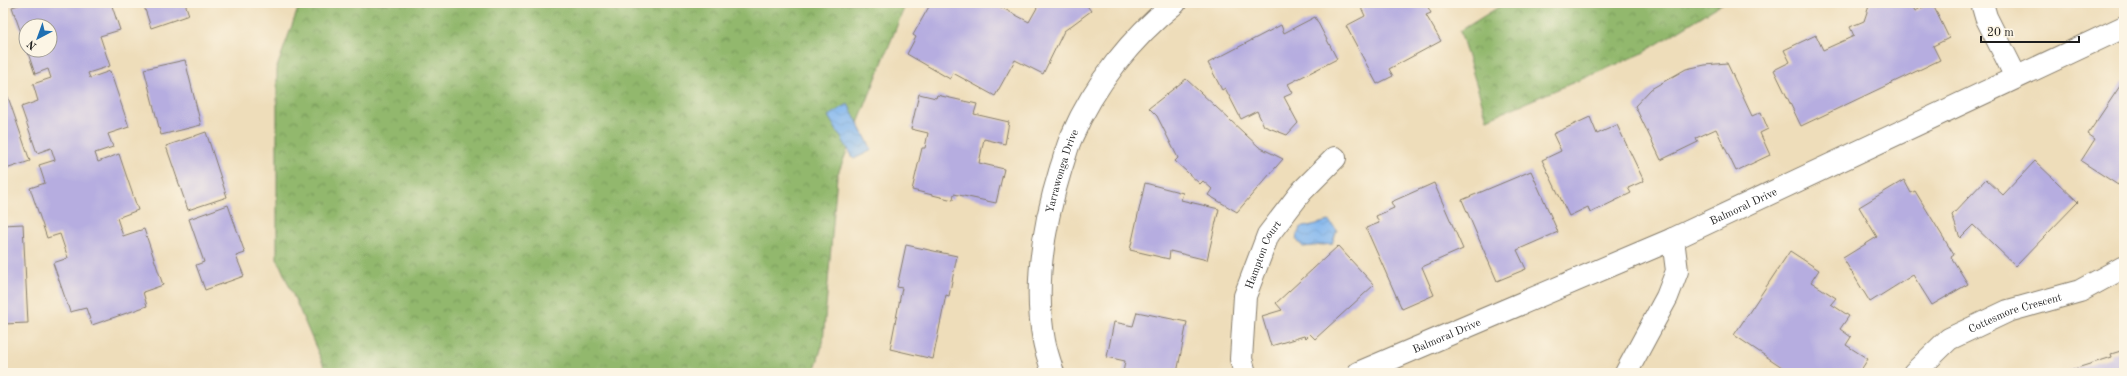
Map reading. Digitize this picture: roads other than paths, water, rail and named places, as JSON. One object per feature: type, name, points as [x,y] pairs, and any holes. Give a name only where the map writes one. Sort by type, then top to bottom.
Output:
[{"type":"street","name":"Yarrawonga Drive","points":[[1053,373],[1044,341],[1040,300],[1042,240],[1054,191],[1072,136],[1094,95],[1125,51],[1159,16],[1175,3]]},
{"type":"street","points":[[1982,3],[1986,17],[2016,77]]},
{"type":"street","name":"Balmoral Drive","points":[[1358,373],[1673,239],[2124,27]]},
{"type":"street","name":"Hampton Court","points":[[1246,373],[1241,359],[1245,296],[1268,235],[1302,191],[1335,158]]},
{"type":"street","points":[[1626,373],[1667,298],[1677,271],[1673,239]]},
{"type":"street","name":"Cottesmore Crescent","points":[[1914,373],[1949,339],[2008,311],[2080,291],[2124,267]]},
{"type":"water","points":[[848,104],[872,150],[854,159],[828,116]]},
{"type":"water","points":[[1329,221],[1337,230],[1332,244],[1303,247],[1296,239],[1300,228]]}]
